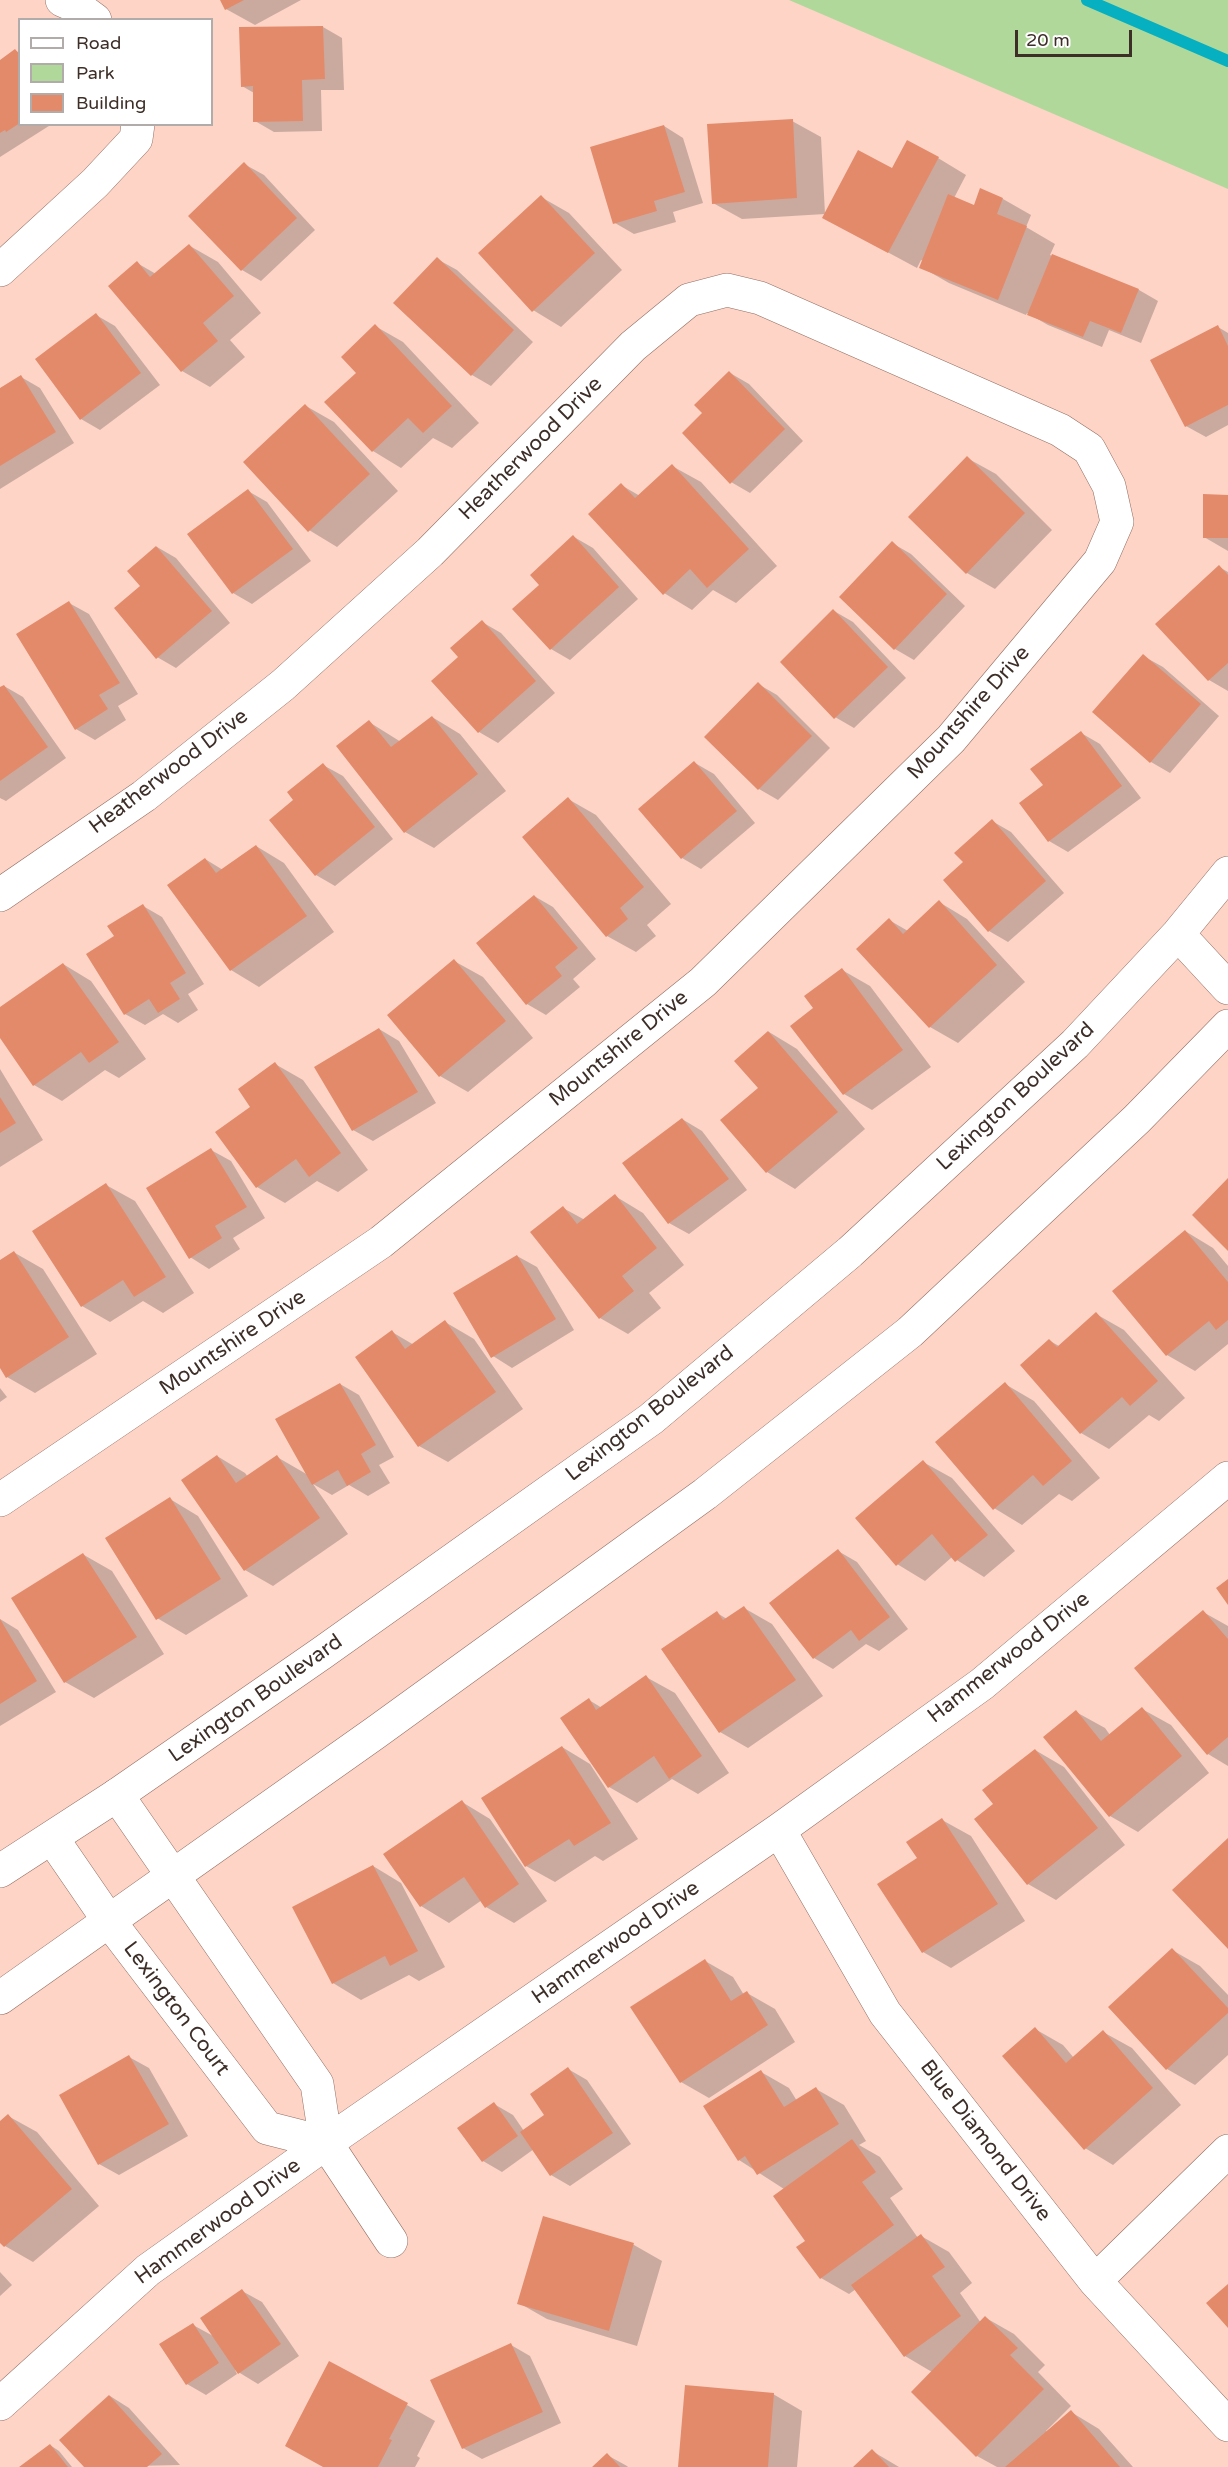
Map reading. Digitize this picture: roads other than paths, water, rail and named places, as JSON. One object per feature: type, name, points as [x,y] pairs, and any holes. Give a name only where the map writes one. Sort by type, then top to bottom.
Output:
[{"type":"street","points":[[62,0],[76,6],[92,18]]},
{"type":"street","points":[[0,270],[95,183],[136,139],[138,126]]},
{"type":"street","name":"Heatherwood Drive","points":[[0,895],[144,796],[283,685],[430,552],[633,346],[689,300],[727,290],[760,298],[1060,430],[1089,449],[1109,486]]},
{"type":"street","name":"Mountshire Drive","points":[[0,1500],[381,1242],[703,982],[951,739],[1093,570],[1100,561],[1117,522],[1109,486]]},
{"type":"street","name":"Lexington Boulevard","points":[[0,1871],[117,1795],[322,1653],[651,1419],[850,1252],[1075,1044],[1178,934],[1228,873]]},
{"type":"street","points":[[1178,934],[1228,988]]},
{"type":"street","points":[[0,1998],[173,1877],[705,1494],[910,1332],[1137,1119],[1228,1026]]},
{"type":"street","name":"Hammerwood Drive","points":[[0,2404],[148,2270],[326,2143],[779,1830],[982,1684],[1228,1478]]},
{"type":"street","points":[[117,1795],[317,2084],[326,2143],[390,2241]]},
{"type":"street","name":"Blue Diamond Drive","points":[[779,1830],[885,2013],[1095,2282],[1228,2425]]},
{"type":"street","name":"Lexington Court","points":[[51,1838],[110,1921],[267,2128],[326,2143]]},
{"type":"street","points":[[1095,2282],[1228,2151]]},
{"type":"waterway","points":[[1087,0],[1228,61]]}]
